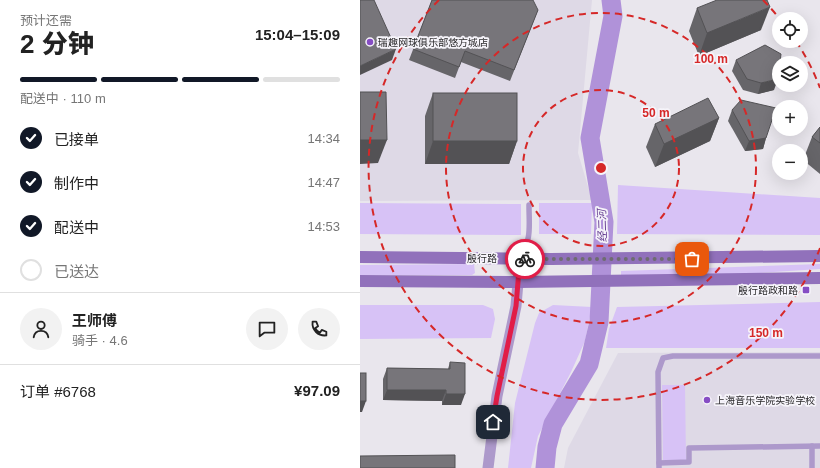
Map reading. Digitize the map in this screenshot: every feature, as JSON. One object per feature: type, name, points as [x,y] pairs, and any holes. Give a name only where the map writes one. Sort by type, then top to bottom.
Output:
[{"type":"main road","name":"殷行路","points":[[360,257],[631,259],[820,256]]},
{"type":"main road","points":[[360,281],[518,282],[574,280],[820,278]]},
{"type":"street","points":[[488,468],[497,396],[516,306],[520,258]]},
{"type":"lane","points":[[520,258],[526,250],[529,238],[529,205]]},
{"type":"lane","points":[[820,356],[673,356],[663,358],[658,372],[659,466],[689,462],[689,448],[820,446]]},
{"type":"lane","points":[[812,446],[812,468]]},
{"type":"shaded area","points":[[360,0],[592,0],[578,153],[592,200],[360,201]]},
{"type":"shaded area","points":[[618,185],[820,198],[820,235],[617,234]]},
{"type":"shaded area","points":[[360,203],[521,204],[521,235],[360,234]]},
{"type":"shaded area","points":[[539,203],[592,203],[591,234],[539,234]]},
{"type":"shaded area","points":[[474,264],[475,273],[472,275],[360,275],[360,265]]},
{"type":"shaded area","points":[[820,264],[820,269],[744,274],[621,275],[621,271]]},
{"type":"shaded area","points":[[820,302],[820,348],[606,348],[609,329],[617,307]]},
{"type":"shaded area","points":[[360,305],[483,305],[493,309],[495,319],[491,338],[360,339]]},
{"type":"shaded area","points":[[553,305],[592,307],[585,341],[538,436],[531,468],[508,468],[515,403],[535,323],[539,313]]},
{"type":"shaded area","name":"上海音乐学院实验学校","points":[[820,352],[820,468],[564,468],[568,448],[618,353]]},
{"type":"shaded area","points":[[662,385],[685,385],[686,460],[663,460]]},
{"type":"building","points":[[360,0],[374,0],[396,49],[360,66]]},
{"type":"building","points":[[432,0],[533,0],[538,10],[514,70],[465,51],[459,67],[413,49]]},
{"type":"building","points":[[717,0],[767,0],[770,7],[707,33],[697,8]]},
{"type":"building","points":[[765,45],[781,54],[781,56],[772,56],[772,80],[761,83],[747,79],[736,60]]},
{"type":"building","points":[[360,92],[386,92],[387,140],[360,140]]},
{"type":"building","points":[[433,93],[517,93],[517,141],[433,141]]},
{"type":"building","points":[[708,98],[719,118],[664,144],[655,124]]},
{"type":"building","points":[[741,100],[772,107],[772,120],[766,138],[749,141],[732,110]]},
{"type":"building","points":[[820,127],[820,143],[812,137]]},
{"type":"building","points":[[450,362],[465,363],[465,394],[446,394],[446,390],[387,390],[387,368],[450,369]]},
{"type":"building","points":[[360,373],[366,373],[366,401],[360,401]]},
{"type":"building","points":[[455,455],[455,468],[360,468],[360,456]]},
{"type":"waterway","name":"经二河","points":[[545,468],[547,447],[553,424],[589,364],[599,322],[604,222],[590,138],[613,16],[611,0]]},
{"type":"way so far","points":[[525,259],[692,259]]},
{"type":"place","name":"瑞趣网球俱乐部悠方城店","points":[[370,42]]},
{"type":"place","name":"殷行路政和路","points":[[806,290]]},
{"type":"place","name":"上海音乐学院实验学校","points":[[707,400]]},
{"type":"route","points":[[493,422],[516,306],[520,258],[525,259]]}]
